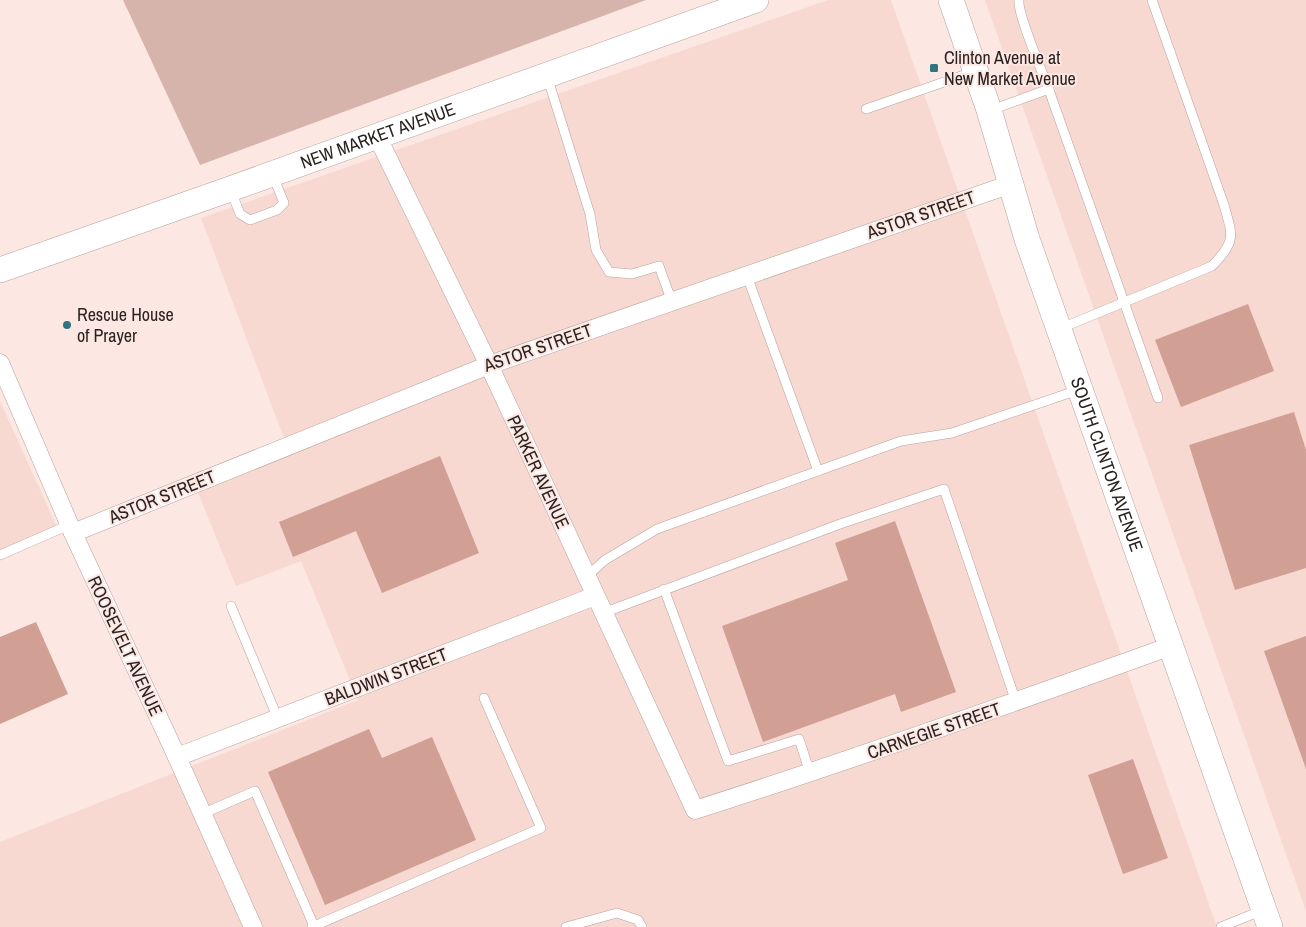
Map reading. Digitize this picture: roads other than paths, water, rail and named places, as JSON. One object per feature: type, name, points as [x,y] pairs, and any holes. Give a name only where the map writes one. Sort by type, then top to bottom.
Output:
[{"type":"street","name":"NEW MARKET AVENUE","points":[[0,270],[230,190],[756,0]]},
{"type":"street","name":"SOUTH CLINTON AVENUE","points":[[951,0],[990,110],[1028,239],[1267,919]]},
{"type":"street","name":"PARKER AVENUE","points":[[377,136],[489,365],[695,810]]},
{"type":"street","name":"ASTOR STREET","points":[[71,529],[489,365],[1011,184]]},
{"type":"street","name":"ROOSEVELT AVENUE","points":[[0,363],[71,529],[177,757],[253,927]]},
{"type":"street","name":"BALDWIN STREET","points":[[177,757],[595,596]]},
{"type":"street","name":"CARNEGIE STREET","points":[[695,810],[810,773],[1171,646]]},
{"type":"lane","points":[[1019,0],[1024,20],[1158,398]]},
{"type":"lane","points":[[1059,329],[1212,266],[1227,250],[1232,232],[1224,205],[1152,0]]},
{"type":"lane","points":[[866,109],[976,71]]},
{"type":"lane","points":[[547,75],[590,214],[596,250],[609,272],[632,274],[659,266],[672,302]]},
{"type":"lane","points":[[990,110],[1049,88]]},
{"type":"lane","points":[[230,190],[240,214],[250,220],[277,210],[284,203],[272,174]]},
{"type":"lane","points":[[747,276],[818,471]]},
{"type":"lane","points":[[586,576],[605,560],[657,529],[901,441],[952,433],[1080,389]]},
{"type":"lane","points":[[603,613],[840,524],[944,489],[1016,702]]},
{"type":"lane","points":[[0,555],[71,529]]},
{"type":"lane","points":[[664,589],[728,761],[800,739],[810,773]]},
{"type":"lane","points":[[231,606],[278,719]]},
{"type":"lane","points":[[202,814],[255,791],[313,926],[541,828],[484,698]]},
{"type":"lane","points":[[566,927],[616,913],[638,920],[642,927]]},
{"type":"lane","points":[[1221,927],[1267,919]]},
{"type":"place","name":"Clinton Avenue at New Market Avenue","points":[[934,68]]},
{"type":"place","name":"Rescue House of Prayer","points":[[67,325]]}]
